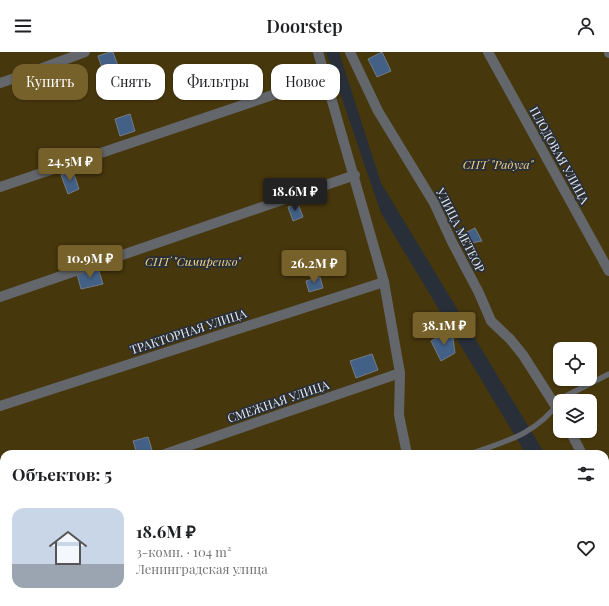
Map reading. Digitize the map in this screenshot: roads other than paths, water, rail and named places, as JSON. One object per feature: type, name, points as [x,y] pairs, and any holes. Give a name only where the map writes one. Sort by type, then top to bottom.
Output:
[{"type":"street","points":[[0,83],[85,52]]},
{"type":"street","points":[[318,52],[322,64]]},
{"type":"street","name":"УЛИЦА МЕТЕОР","points":[[350,52],[378,111],[434,203],[452,242],[479,293],[491,321],[510,339],[553,397]]},
{"type":"street","name":"ПЛОДОВАЯ УЛИЦА","points":[[488,52],[609,272]]},
{"type":"street","points":[[0,187],[271,96]]},
{"type":"street","points":[[333,100],[384,282],[400,373],[399,415],[406,450]]},
{"type":"street","points":[[0,297],[354,175]]},
{"type":"street","name":"ТРАКТОРНАЯ УЛИЦА","points":[[0,406],[384,282]]},
{"type":"street","name":"СМЕЖНАЯ УЛИЦА","points":[[177,450],[400,373]]},
{"type":"street","points":[[574,438],[580,450]]},
{"type":"lane","points":[[570,394],[609,374]]},
{"type":"lane","points":[[481,450],[523,435],[545,419],[553,411]]},
{"type":"park label","name":"СНТ \"Радуга\"","points":[[498,164]]},
{"type":"park label","name":"СНТ \"Симиренко\"","points":[[193,261]]}]
